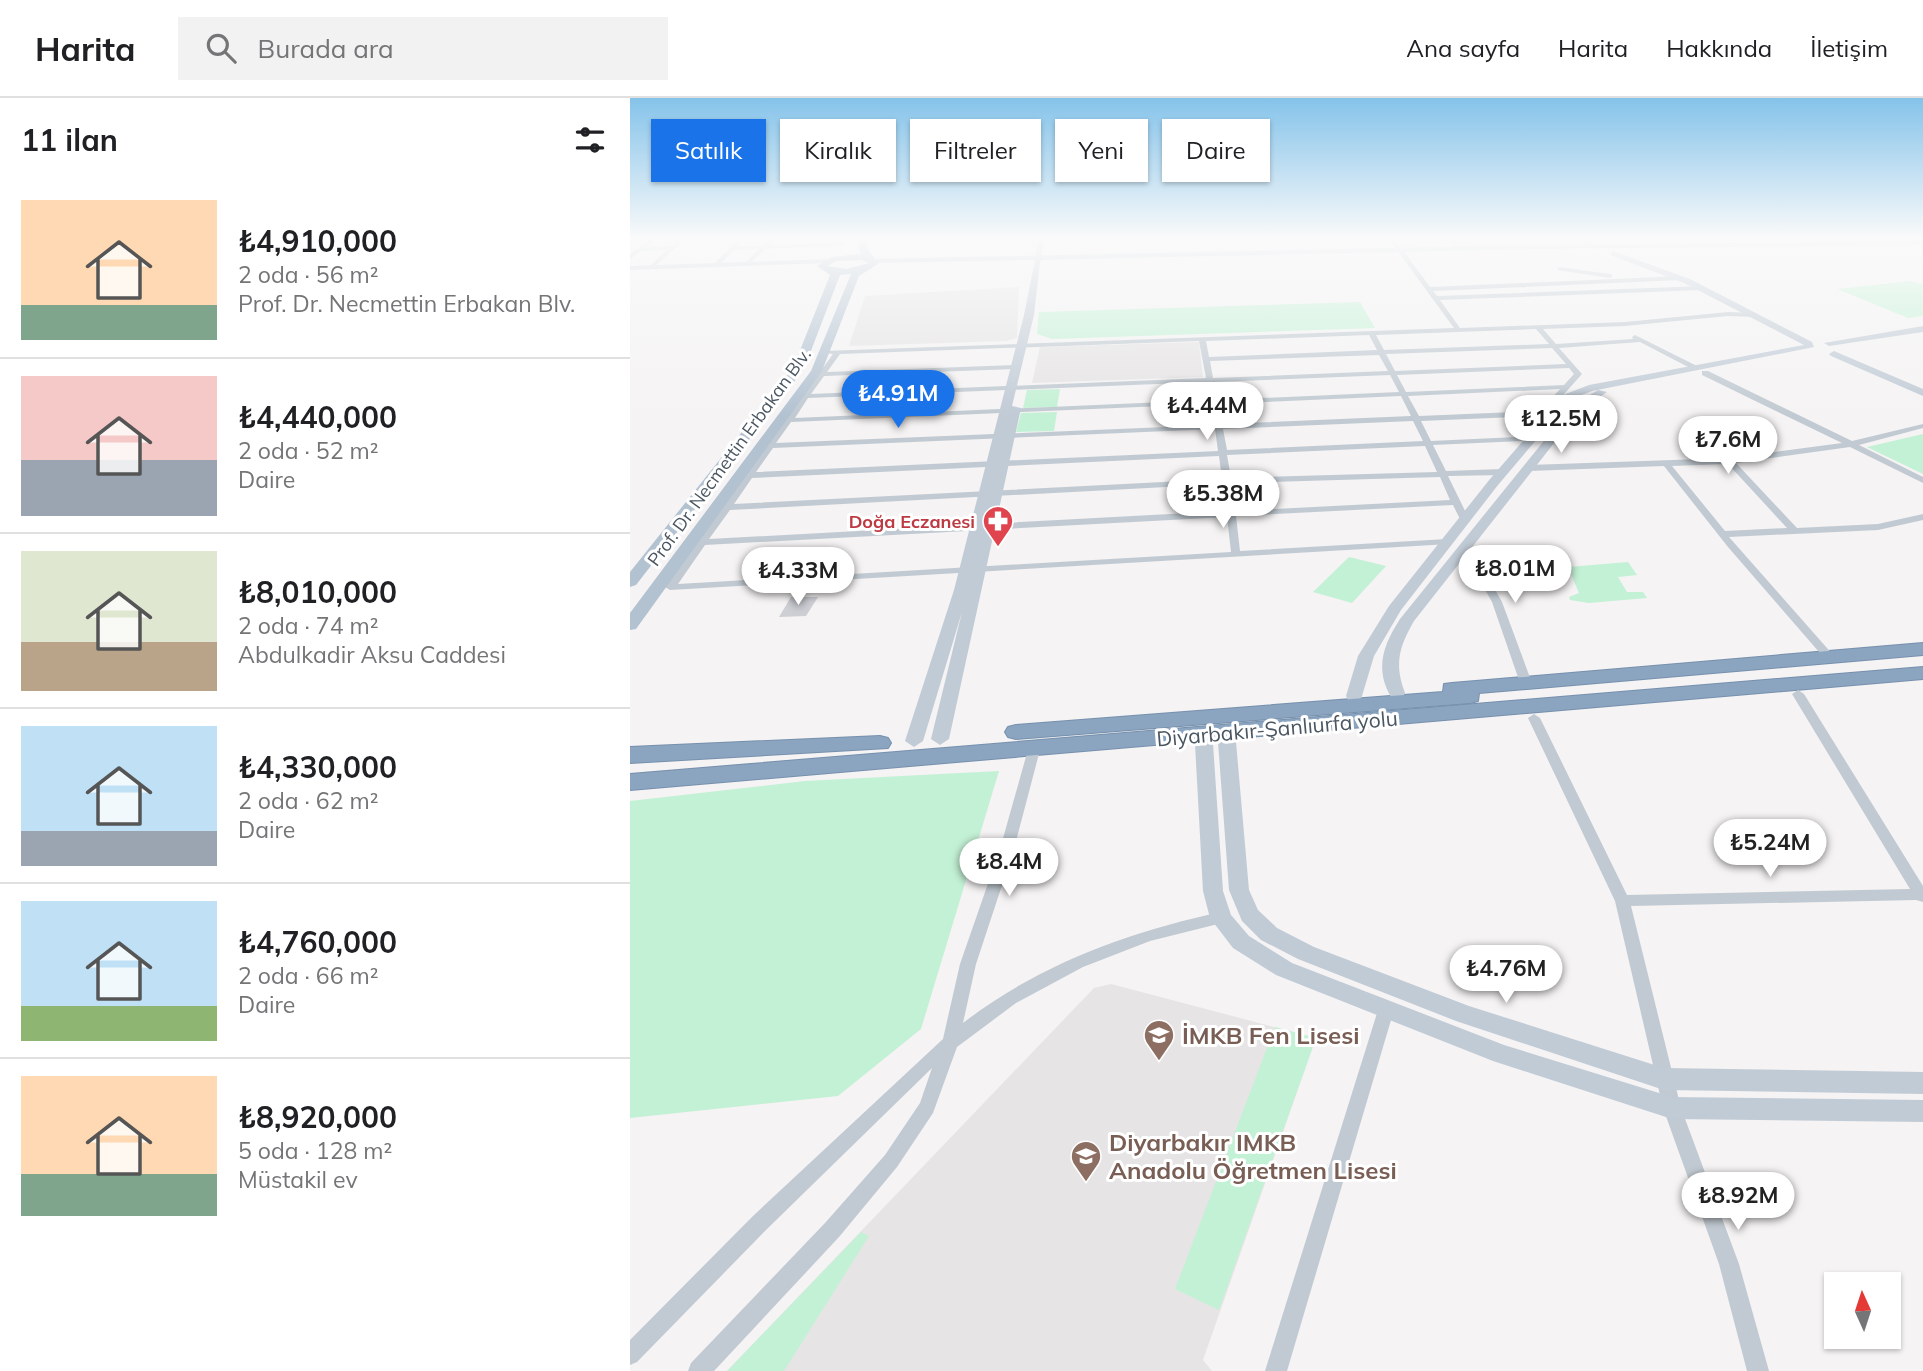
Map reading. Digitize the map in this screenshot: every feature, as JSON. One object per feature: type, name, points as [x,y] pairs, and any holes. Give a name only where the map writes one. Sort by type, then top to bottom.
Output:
[{"type":"highway","points":[[1109,733],[1152,713],[1354,696],[1393,684],[1526,683],[1923,649]]},
{"type":"highway","name":"Diyarbakır-Şanlıurfa yolu","points":[[630,782],[1035,746],[1109,733],[1923,660]]},
{"type":"highway","name":"Diyarbakır-Şanlıurfa yolu","points":[[630,755],[1109,733],[1923,673]]},
{"type":"highway","points":[[1109,733],[1139,747],[1215,743],[1923,683]]},
{"type":"main road","name":"Prof. Dr. Necmettin Erbakan Blv.","points":[[630,582],[798,369],[827,297]]},
{"type":"main road","name":"Prof. Dr. Necmettin Erbakan Blv.","points":[[630,625],[832,352],[848,297]]},
{"type":"main road","points":[[914,741],[965,572],[984,495],[997,463],[1026,345],[1034,297]]},
{"type":"main road","points":[[1720,297],[1923,391]]},
{"type":"main road","points":[[1731,297],[1827,348],[1923,334]]},
{"type":"main road","points":[[1354,696],[1382,627],[1547,413],[1567,397],[1578,391],[1923,329]]},
{"type":"main road","points":[[1015,388],[1015,366],[1026,345]]},
{"type":"main road","points":[[1393,684],[1388,660],[1392,645],[1438,578],[1466,547],[1576,408],[1596,394],[1701,370]]},
{"type":"main road","points":[[940,739],[998,494],[997,463]]},
{"type":"main road","points":[[1364,666],[1371,677],[1383,678],[1393,684]]},
{"type":"main road","points":[[1215,743],[1213,891],[1221,918],[1241,942],[1284,969],[1501,1054],[1672,1108],[1923,1111]]},
{"type":"main road","points":[[1215,743],[1239,890],[1249,915],[1269,934],[1306,953],[1464,1014],[1664,1079],[1923,1083]]},
{"type":"street","points":[[1434,298],[1450,297]]},
{"type":"street","points":[[1434,298],[1458,329]]},
{"type":"street","points":[[1447,542],[670,587],[809,396],[824,374],[832,352],[1609,325],[1755,315]]},
{"type":"street","points":[[1609,325],[1923,480]]},
{"type":"street","points":[[751,475],[1519,439],[1547,413],[1578,374],[1537,326]]},
{"type":"street","points":[[1371,332],[1416,418],[1465,522]]},
{"type":"street","points":[[1202,338],[1223,453],[1236,555]]},
{"type":"street","points":[[1207,359],[1552,346],[1641,340]]},
{"type":"street","points":[[824,374],[1015,366]]},
{"type":"street","points":[[809,396],[1570,366]]},
{"type":"street","points":[[790,420],[1566,387]]},
{"type":"street","points":[[772,446],[1547,413]]},
{"type":"street","points":[[1529,468],[1730,461],[1805,453],[1923,426]]},
{"type":"street","points":[[1730,461],[1795,531]]},
{"type":"street","points":[[1666,463],[1830,658]]},
{"type":"street","points":[[727,507],[1226,481],[1503,471]]},
{"type":"street","points":[[703,542],[1455,502]]},
{"type":"street","points":[[1723,534],[1878,527],[1923,517]]},
{"type":"street","points":[[1466,547],[1497,603],[1526,683]]},
{"type":"street","points":[[1798,694],[1922,896]]},
{"type":"street","points":[[1534,718],[1622,901],[1672,1108],[1729,1264],[1758,1371]]},
{"type":"street","points":[[699,1371],[832,1230],[891,1161],[927,1107],[950,1042],[968,964],[1007,849],[1035,746]]},
{"type":"street","points":[[1622,901],[1922,896]]},
{"type":"street","points":[[630,1354],[782,1200],[950,1042],[1032,986],[1092,954],[1176,926],[1221,918]]},
{"type":"street","points":[[1276,1371],[1386,1010]]},
{"type":"shaded area","points":[[865,297],[1019,297],[1017,338],[1006,341],[849,346]]},
{"type":"shaded area","points":[[1199,342],[1203,377],[1032,383],[1040,347]]},
{"type":"shaded area","name":"Diyarbakır IMKB Anadolu Öğretmen Lisesi","points":[[1111,984],[1316,1038],[1203,1360],[1212,1371],[727,1371],[1094,988]]},
{"type":"green space","points":[[1858,297],[1923,297],[1923,316],[1908,318]]},
{"type":"green space","points":[[1360,302],[1375,328],[1052,339],[1037,334],[1039,312]]},
{"type":"green space","points":[[1060,389],[1057,407],[1023,408],[1027,390]]},
{"type":"green space","points":[[1057,412],[1054,431],[1016,432],[1021,413]]},
{"type":"green space","points":[[1923,434],[1923,474],[1867,447]]},
{"type":"green space","points":[[1349,557],[1386,566],[1352,603],[1313,592]]},
{"type":"green space","points":[[1628,562],[1637,575],[1618,577],[1627,592],[1643,592],[1647,598],[1589,603],[1570,600],[1569,597],[1579,593],[1568,567]]},
{"type":"green space","points":[[999,771],[921,1029],[838,1096],[630,1118],[630,801],[805,781]]},
{"type":"green space","points":[[1275,1027],[1316,1038],[1219,1310],[1175,1289]]},
{"type":"green space","points":[[861,1232],[869,1236],[784,1371],[727,1371]]},
{"type":"building","points":[[791,597],[818,597],[806,616],[779,617]]},
{"type":"place","name":"Doğa Eczanesi","points":[[998,548]]},
{"type":"place","name":"İMKB Fen Lisesi","points":[[1159,1062]]},
{"type":"place","name":"Diyarbakır IMKB Anadolu Öğretmen Lisesi","points":[[1086,1183]]}]
